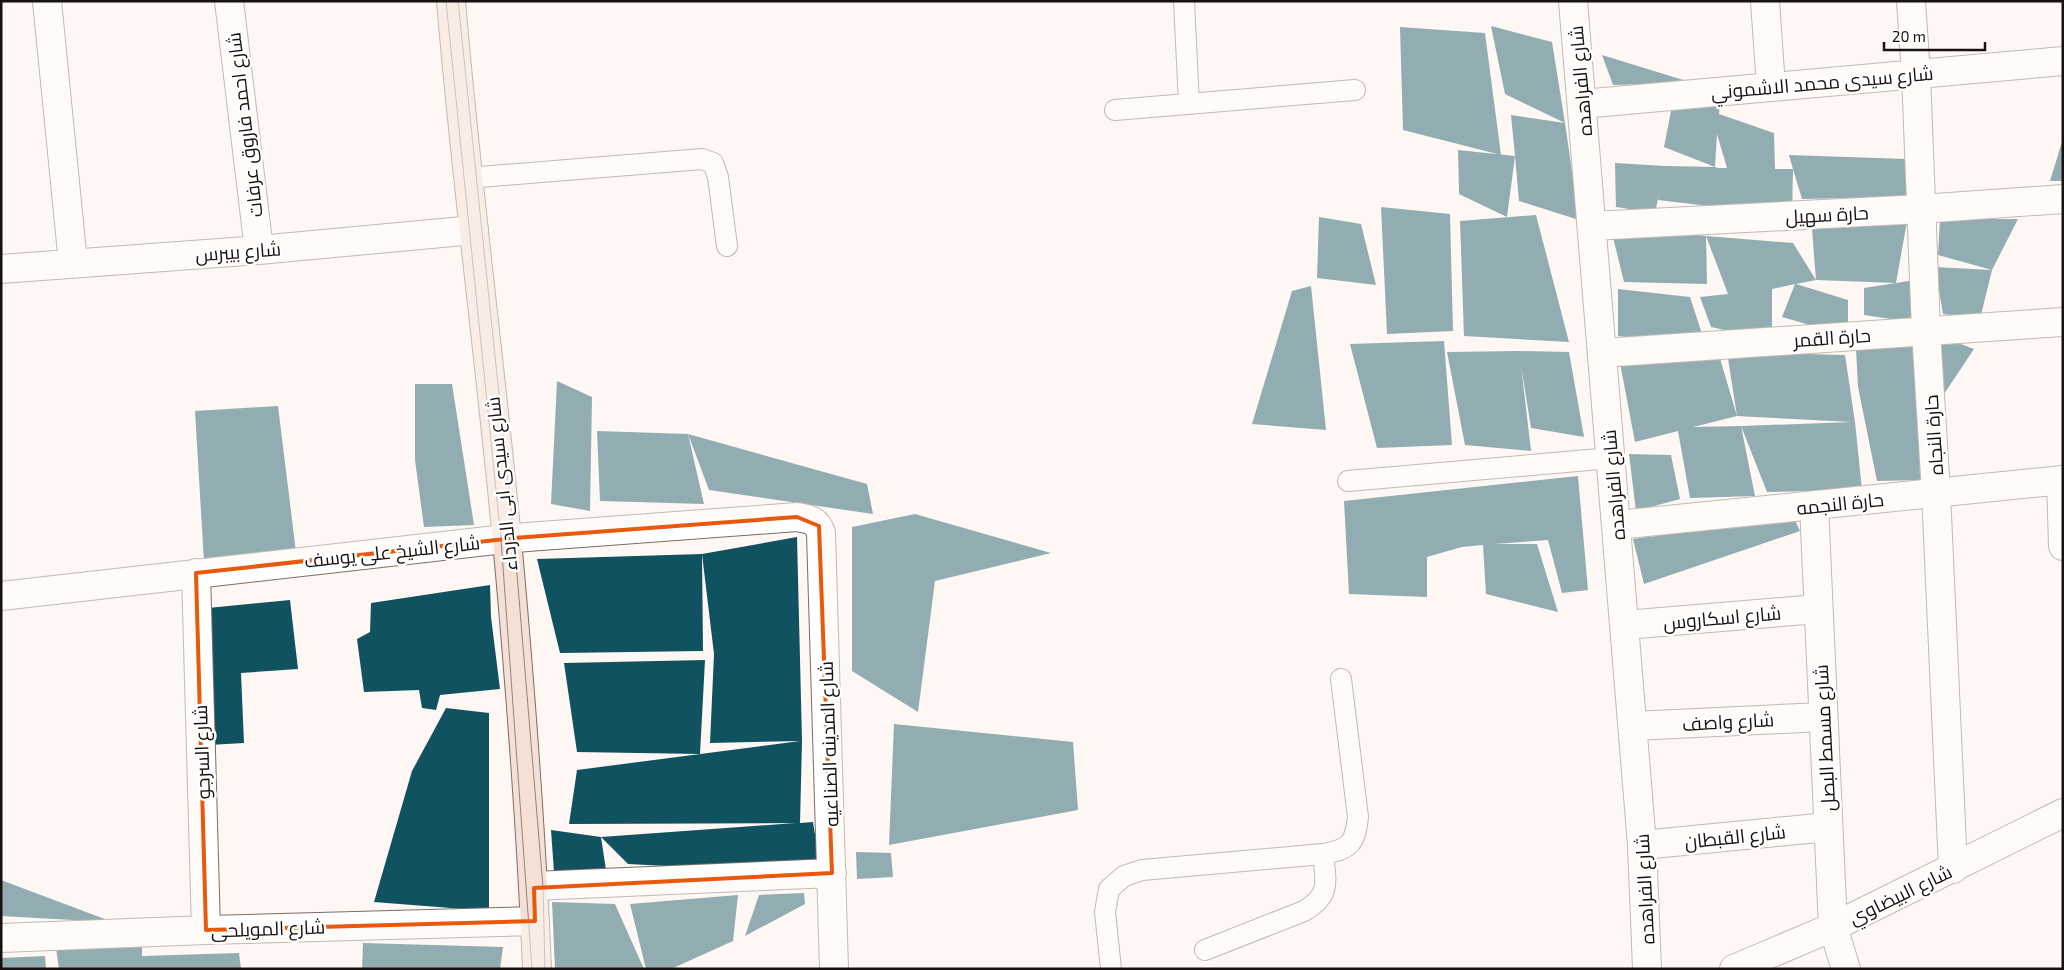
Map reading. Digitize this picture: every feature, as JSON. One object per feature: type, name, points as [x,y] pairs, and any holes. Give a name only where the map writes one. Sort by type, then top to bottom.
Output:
[{"type":"main road","name":"شارع سيدى ابى الدرداء","points":[[451,1],[467,178],[507,539],[524,732],[534,886],[537,969]]},
{"type":"street","points":[[47,1],[73,263]]},
{"type":"street","name":"شارع احمد فاروق عرفات","points":[[229,1],[259,250]]},
{"type":"street","name":"شارع الفراهده","points":[[1573,1],[1633,726],[1642,845],[1647,969]]},
{"type":"street","points":[[1765,1],[1771,86]]},
{"type":"street","name":"حارة النجاه","points":[[1911,1],[1953,869]]},
{"type":"street","name":"شارع سيدى محمد الاشموني","points":[[1582,104],[2063,61]]},
{"type":"street","name":"حارة سهيل","points":[[1592,226],[1921,209],[2063,199]]},
{"type":"street","name":"شارع بيبرس","points":[[1,269],[259,250],[474,230]]},
{"type":"street","name":"حارة القمر","points":[[1602,353],[2063,322]]},
{"type":"street","points":[[2062,480],[2063,546]]},
{"type":"street","name":"حارة النجمه","points":[[1617,525],[2062,480]]},
{"type":"street","name":"شارع مسمط البصل","points":[[1814,505],[1832,926],[1846,969]]},
{"type":"street","name":"شارع الشيخ على يوسف","points":[[1,596],[507,539],[797,516],[814,521]]},
{"type":"street","name":"شارع المدينه الصناعيه","points":[[814,521],[819,526],[821,533],[834,969]]},
{"type":"street","name":"شارع السرجو","points":[[196,573],[206,930]]},
{"type":"street","name":"شارع اسكاروس","points":[[1625,625],[1818,609]]},
{"type":"street","name":"شارع واصف","points":[[1633,726],[1824,717]]},
{"type":"street","name":"شارع البيضاوي","points":[[1734,969],[1832,926],[1953,869],[2063,813]]},
{"type":"street","name":"شارع القبطان","points":[[1642,845],[1828,827]]},
{"type":"street","points":[[534,886],[832,873]]},
{"type":"street","name":"شارع المويلحى","points":[[1,938],[535,921]]},
{"type":"lane","points":[[1184,1],[1189,104]]},
{"type":"lane","points":[[1115,110],[1355,90]]},
{"type":"lane","points":[[467,178],[702,159],[713,163],[718,177],[727,246]]},
{"type":"lane","points":[[1348,481],[1611,458]]},
{"type":"lane","points":[[1111,969],[1105,912],[1108,889],[1124,876],[1142,870],[1323,854],[1342,850],[1356,837],[1358,817],[1341,679]]},
{"type":"lane","points":[[1205,950],[1315,905],[1326,886],[1323,854]]},
{"type":"highlighted area","points":[[797,517],[819,526],[832,873],[534,888],[535,921],[206,930],[196,573],[514,538]]},
{"type":"building","points":[[1491,26],[1552,42],[1565,123],[1505,94]]},
{"type":"building","points":[[1400,27],[1485,33],[1501,155],[1403,130]]},
{"type":"building","points":[[1602,55],[1693,83],[1613,85]]},
{"type":"building","points":[[1721,91],[1719,114],[1774,133],[1775,169],[1793,169],[1792,216],[1658,200],[1660,189],[1655,213],[1616,207],[1615,163],[1715,167],[1664,147],[1671,111]],"holes":[[[1717,134],[1727,168],[1715,167]]]},
{"type":"building","points":[[1511,115],[1565,123],[1579,220],[1519,201]]},
{"type":"building","points":[[2062,142],[2063,181],[2050,181]]},
{"type":"building","points":[[1458,150],[1515,156],[1507,217],[1459,194]]},
{"type":"building","points":[[1789,155],[1906,159],[1907,197],[1802,199]]},
{"type":"building","points":[[1381,207],[1450,214],[1453,331],[1387,334]]},
{"type":"building","points":[[1909,210],[1896,283],[1816,280],[1812,229]]},
{"type":"building","points":[[1536,215],[1569,342],[1464,336],[1460,221]]},
{"type":"building","points":[[1319,217],[1361,224],[1376,285],[1317,278]]},
{"type":"building","points":[[1940,219],[2018,219],[1992,270],[1938,255]]},
{"type":"building","points":[[1610,225],[1706,236],[1707,284],[1624,282]]},
{"type":"building","points":[[1706,236],[1793,243],[1816,280],[1796,284],[1848,300],[1848,336],[1782,317],[1795,284],[1772,289],[1772,341],[1711,327],[1700,297],[1728,294]]},
{"type":"building","points":[[1935,267],[1992,270],[1980,319],[1943,314]]},
{"type":"building","points":[[1915,280],[1917,323],[1864,315],[1864,288]]},
{"type":"building","points":[[1311,286],[1326,430],[1252,424],[1292,291]]},
{"type":"building","points":[[1618,289],[1690,297],[1706,346],[1618,336]]},
{"type":"building","points":[[1926,331],[1974,349],[1944,394]]},
{"type":"building","points":[[1444,341],[1452,445],[1377,448],[1350,344]]},
{"type":"building","points":[[1918,344],[1920,480],[1877,481],[1858,387],[1856,349]]},
{"type":"building","points":[[1716,345],[1737,416],[1693,427],[1741,426],[1755,496],[1690,498],[1678,431],[1635,442],[1620,363]]},
{"type":"building","points":[[1447,352],[1569,352],[1584,437],[1531,428],[1521,365],[1531,451],[1465,445]]},
{"type":"building","points":[[1727,352],[1845,355],[1855,422],[1862,490],[1767,492],[1741,426],[1852,422],[1737,416]]},
{"type":"building","points":[[557,381],[592,397],[590,511],[551,504]]},
{"type":"building","points":[[415,384],[452,384],[474,525],[424,527],[415,460]]},
{"type":"building","points":[[278,406],[296,552],[204,562],[195,411]]},
{"type":"building","points":[[597,431],[688,434],[704,504],[600,501]]},
{"type":"building","points":[[688,434],[867,484],[873,514],[709,490]]},
{"type":"building","points":[[1629,454],[1671,455],[1680,499],[1636,511]]},
{"type":"building","points":[[1578,476],[1588,590],[1562,593],[1548,540],[1495,544],[1537,544],[1558,612],[1486,594],[1483,545],[1462,547],[1427,557],[1427,597],[1349,594],[1344,501]]},
{"type":"building","points":[[915,514],[1051,553],[935,581],[918,712],[852,671],[852,527]]},
{"type":"building","points":[[1794,518],[1800,531],[1644,584],[1633,539]]},
{"type":"building","points":[[797,537],[802,741],[800,823],[813,822],[821,874],[628,864],[601,837],[795,823],[569,824],[577,770],[800,741],[710,743],[714,654],[702,554]]},
{"type":"building","points":[[702,554],[703,651],[560,653],[537,559]]},
{"type":"building","points":[[490,585],[491,617],[500,689],[440,695],[436,710],[422,708],[419,690],[364,692],[357,639],[370,632],[371,603]]},
{"type":"building","points":[[290,600],[298,669],[241,673],[244,743],[209,745],[208,608]]},
{"type":"building","points":[[705,660],[700,754],[577,752],[564,663]]},
{"type":"building","points":[[446,708],[489,713],[489,911],[374,902],[412,771]]},
{"type":"building","points":[[894,724],[1073,742],[1078,810],[889,845]]},
{"type":"building","points":[[551,830],[601,837],[606,870],[554,872]]},
{"type":"building","points":[[856,852],[891,853],[893,877],[857,879]]},
{"type":"building","points":[[1,880],[110,921],[110,922],[1,916]]},
{"type":"building","points":[[804,893],[805,904],[745,936],[759,895]]},
{"type":"building","points":[[738,895],[733,941],[671,969],[646,969],[630,904]]},
{"type":"building","points":[[552,902],[615,904],[644,969],[555,969]]},
{"type":"building","points":[[142,933],[142,956],[239,953],[241,969],[59,969],[56,948]]},
{"type":"building","points":[[363,943],[503,947],[500,969],[362,969]]},
{"type":"building","points":[[45,956],[46,969],[1,969],[1,958]]},
{"type":"tram line","points":[[446,1],[501,539],[532,969]]},
{"type":"tram line","points":[[458,1],[514,538],[543,887],[545,969]]}]
